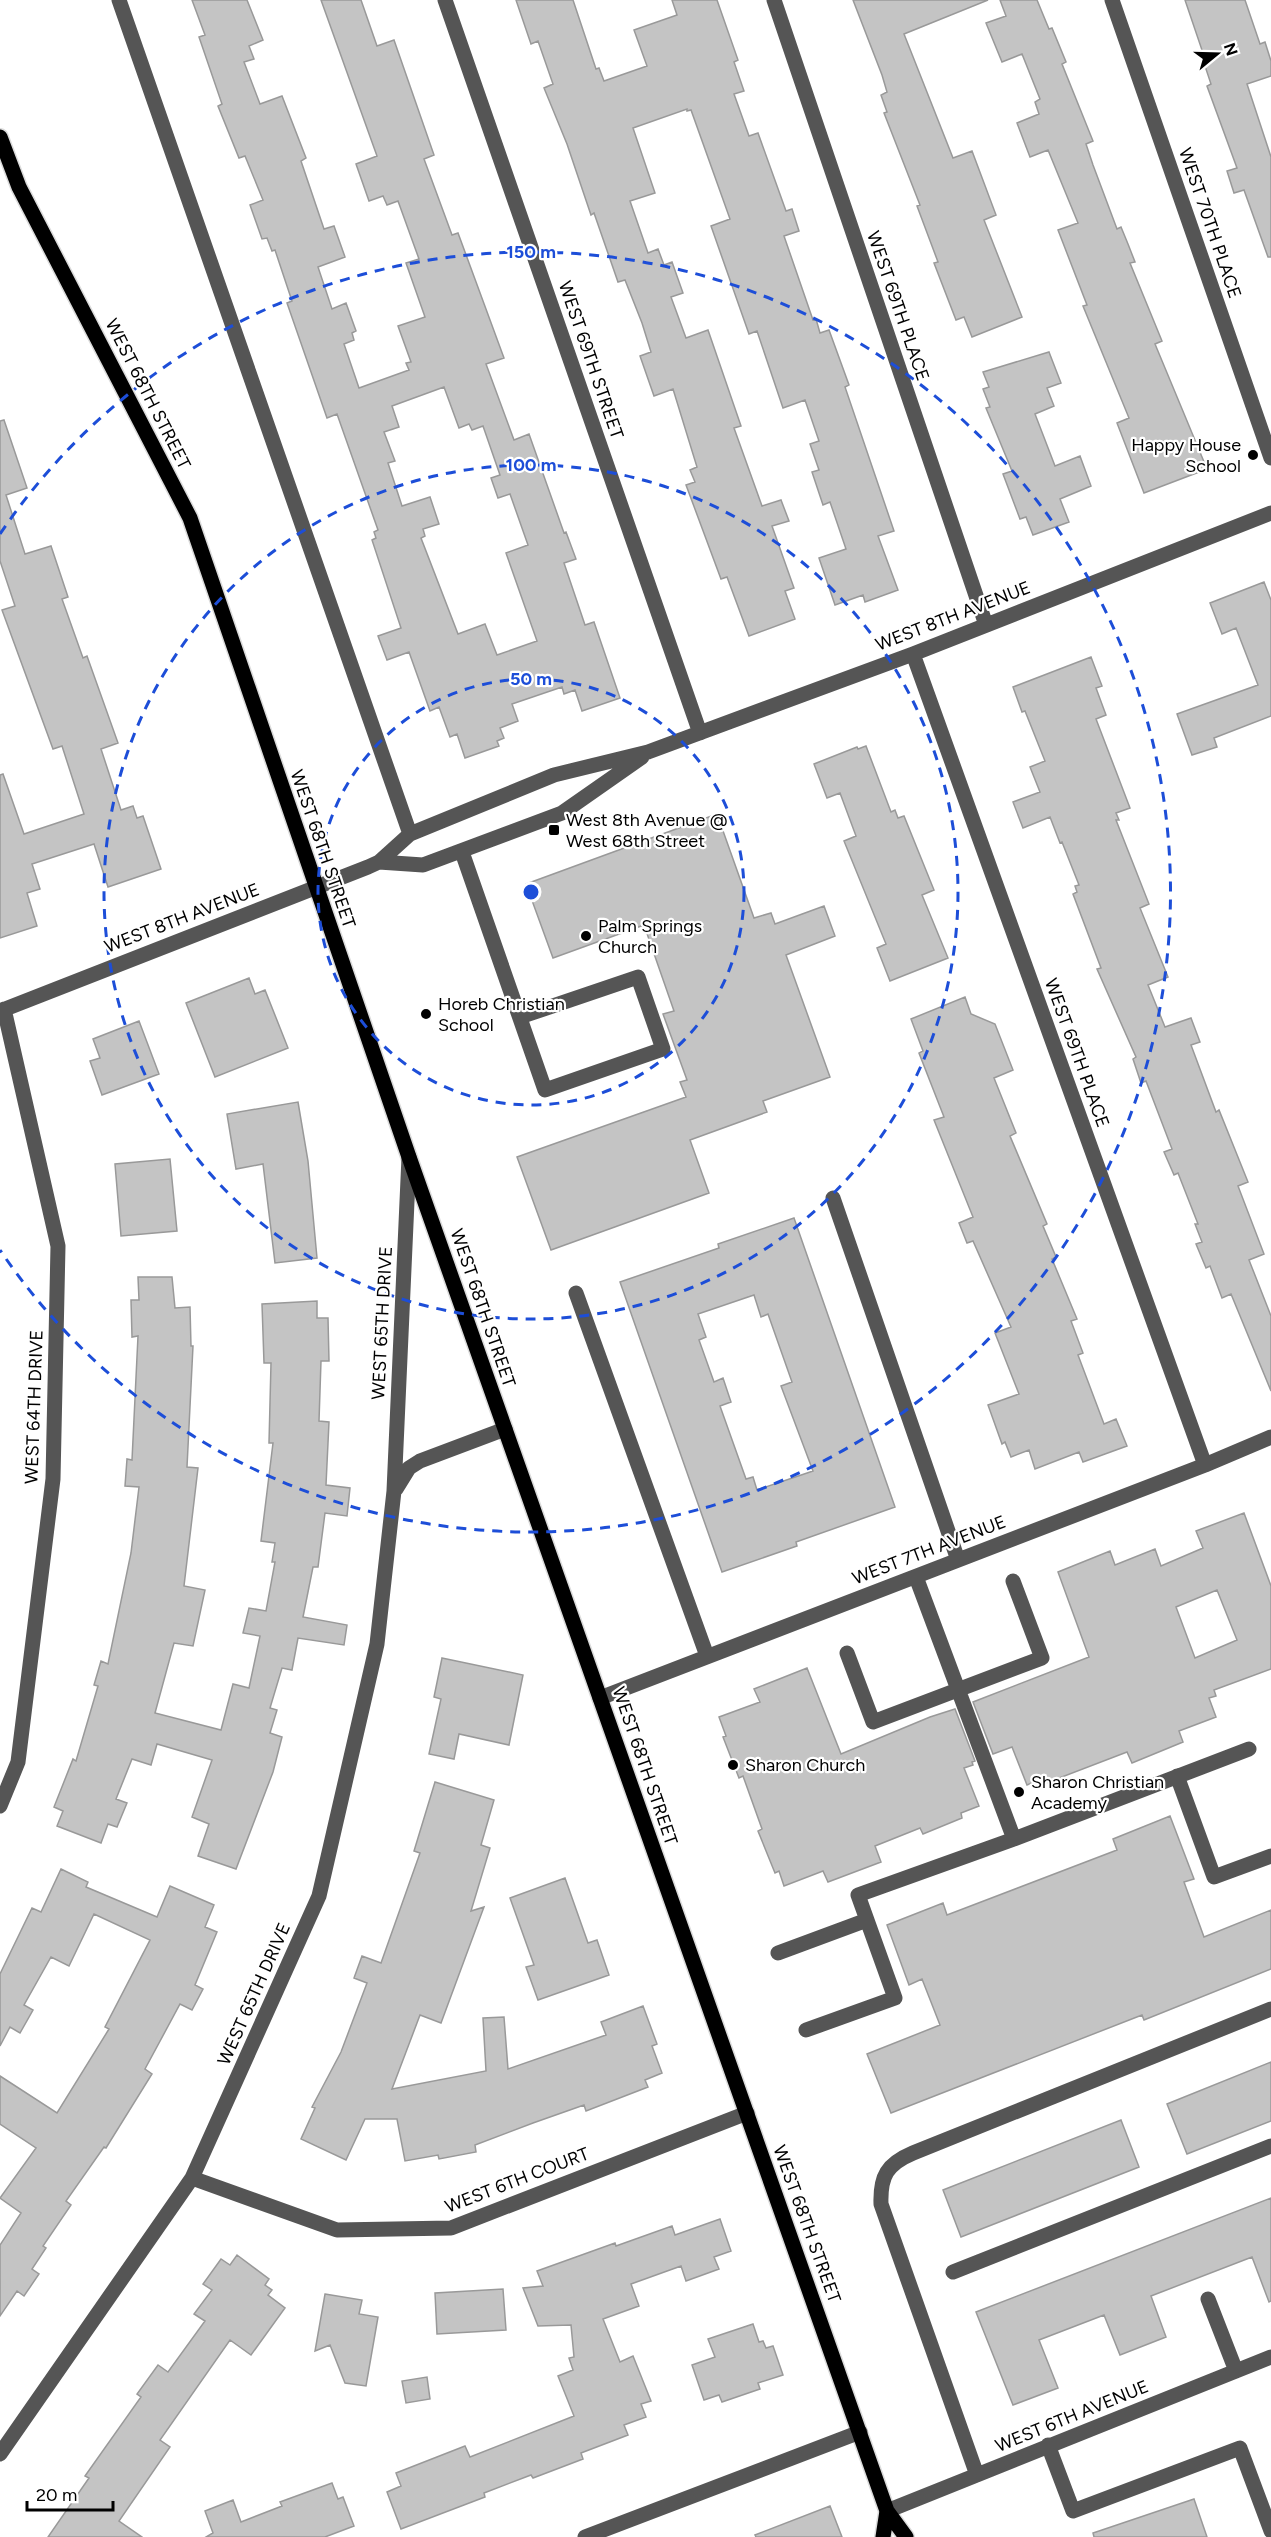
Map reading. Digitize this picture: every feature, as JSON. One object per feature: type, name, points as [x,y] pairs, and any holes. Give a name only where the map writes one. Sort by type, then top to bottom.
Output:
[{"type":"main road","name":"WEST 68TH STREET","points":[[0,137],[19,187],[190,518],[409,1157],[887,2511],[906,2537]]},
{"type":"main road","name":"WEST 68TH STREET","points":[[883,2537],[887,2511]]},
{"type":"street","points":[[119,0],[410,834]]},
{"type":"street","name":"WEST 69TH STREET","points":[[445,0],[700,733]]},
{"type":"street","name":"WEST 69TH PLACE","points":[[774,0],[986,625]]},
{"type":"street","name":"WEST 70TH PLACE","points":[[1112,0],[1271,458]]},
{"type":"street","name":"WEST 8TH AVENUE","points":[[2,1010],[379,862],[410,834],[554,775],[648,752],[700,733],[913,654],[1271,513]]},
{"type":"street","name":"WEST 69TH PLACE","points":[[913,654],[1205,1465]]},
{"type":"street","name":"WEST 8TH AVENUE","points":[[379,862],[423,866],[562,813],[648,752]]},
{"type":"street","points":[[462,852],[544,1090],[663,1049],[638,977],[520,1017]]},
{"type":"street","name":"WEST 64TH DRIVE","points":[[0,1806],[18,1762],[53,1479],[57,1246],[2,1010]]},
{"type":"street","name":"WEST 65TH DRIVE","points":[[0,2454],[192,2178],[319,1896],[377,1644],[394,1491],[409,1157]]},
{"type":"street","points":[[833,1198],[958,1560]]},
{"type":"street","points":[[576,1293],[707,1656]]},
{"type":"street","name":"WEST 65TH DRIVE","points":[[394,1491],[409,1468],[420,1461],[505,1429]]},
{"type":"street","name":"WEST 7TH AVENUE","points":[[600,1698],[1205,1465],[1271,1437]]},
{"type":"street","points":[[916,1577],[1014,1839]]},
{"type":"street","points":[[847,1653],[873,1722],[1042,1658],[1013,1581]]},
{"type":"street","points":[[806,2030],[895,1998],[858,1895],[1014,1839],[1249,1749]]},
{"type":"street","points":[[1177,1776],[1215,1877],[1271,1856]]},
{"type":"street","points":[[778,1953],[867,1920]]},
{"type":"street","points":[[977,2475],[881,2204],[880,2187],[888,2168],[913,2152],[1271,2009]]},
{"type":"street","name":"WEST 6TH COURT","points":[[192,2178],[337,2230],[451,2229],[747,2113]]},
{"type":"street","points":[[953,2272],[1271,2145]]},
{"type":"street","points":[[1208,2299],[1236,2371]]},
{"type":"street","name":"WEST 6TH AVENUE","points":[[887,2511],[1271,2357]]},
{"type":"street","points":[[585,2537],[860,2432]]},
{"type":"street","points":[[1048,2445],[1073,2511],[1240,2448],[1271,2531]]},
{"type":"building","points":[[192,0],[247,0],[263,40],[249,46],[254,59],[244,62],[260,104],[282,96],[306,158],[301,161],[324,229],[334,226],[345,257],[318,267],[332,309],[346,303],[356,331],[352,333],[354,340],[344,344],[359,388],[409,370],[406,363],[411,362],[398,326],[425,317],[406,263],[419,259],[398,201],[387,205],[383,196],[369,201],[356,164],[377,156],[321,0],[361,0],[377,46],[394,40],[434,155],[424,159],[452,235],[458,233],[504,358],[486,364],[514,440],[529,434],[564,533],[566,532],[576,559],[564,563],[585,625],[594,622],[620,698],[582,711],[575,690],[564,694],[562,687],[512,704],[518,721],[500,728],[504,738],[497,741],[499,746],[465,758],[457,734],[450,737],[439,707],[430,711],[409,652],[387,660],[378,636],[401,628],[372,540],[376,538],[374,532],[378,530],[337,414],[327,418],[287,303],[292,301],[275,250],[272,251],[267,238],[262,239],[250,205],[263,200],[245,156],[239,158],[218,106],[222,104],[199,37],[205,35]],"holes":[[[444,387],[459,428],[469,424],[472,430],[483,426],[500,475],[491,478],[498,498],[510,494],[528,545],[506,553],[537,641],[497,655],[485,624],[458,634],[421,538],[425,536],[423,529],[439,524],[430,497],[402,506],[388,463],[395,461],[384,432],[399,427],[392,406]]]},
{"type":"building","points":[[516,0],[573,0],[596,69],[599,68],[604,81],[647,66],[634,30],[677,15],[672,0],[717,0],[738,60],[734,62],[744,91],[734,94],[749,136],[758,133],[786,211],[792,209],[799,231],[784,236],[813,320],[816,319],[820,333],[829,330],[849,385],[845,387],[894,531],[878,536],[898,590],[865,602],[863,595],[835,605],[819,558],[846,549],[830,502],[823,505],[812,472],[819,470],[810,444],[819,441],[805,400],[783,408],[757,331],[749,334],[711,226],[730,219],[691,110],[687,111],[687,109],[633,128],[655,193],[630,201],[648,253],[658,249],[664,265],[672,262],[683,293],[671,297],[686,338],[708,330],[741,426],[734,428],[762,506],[781,500],[789,521],[772,526],[794,588],[785,591],[795,619],[749,636],[727,577],[721,579],[686,485],[695,482],[690,470],[697,467],[673,389],[654,396],[640,356],[651,352],[642,323],[625,280],[618,282],[594,213],[591,215],[567,144],[544,88],[553,84],[538,41],[531,44]]},
{"type":"building","points":[[853,0],[988,0],[904,34],[953,158],[972,151],[996,215],[984,220],[1022,317],[972,337],[964,317],[956,320],[934,263],[938,262],[917,206],[920,205],[884,113],[887,112],[881,95],[887,92]]},
{"type":"building","points":[[1000,0],[1037,0],[1049,29],[1052,28],[1066,62],[1062,64],[1093,141],[1086,144],[1093,165],[1117,229],[1121,227],[1128,244],[1135,262],[1130,263],[1162,341],[1155,344],[1207,469],[1144,493],[1117,423],[1129,418],[1083,306],[1087,305],[1058,230],[1078,223],[1048,150],[1030,157],[1017,123],[1039,114],[1035,102],[1040,99],[1022,54],[1002,62],[986,23],[1006,16]]},
{"type":"building","points":[[1185,0],[1245,0],[1260,44],[1265,42],[1271,61],[1271,76],[1247,84],[1271,157],[1271,257],[1268,257],[1244,190],[1234,193],[1227,171],[1237,168],[1207,86],[1211,84]]},
{"type":"building","points":[[1049,352],[1061,383],[1047,388],[1054,406],[1035,414],[1055,466],[1080,456],[1091,486],[1060,499],[1069,522],[1033,535],[1026,517],[1020,519],[1003,474],[1012,471],[986,408],[990,407],[983,389],[989,387],[983,372]]},
{"type":"building","points":[[4,420],[27,488],[6,495],[25,554],[51,546],[68,597],[62,599],[83,658],[87,656],[118,743],[101,749],[121,810],[133,806],[137,818],[143,816],[161,869],[108,887],[94,844],[32,864],[40,889],[27,893],[37,926],[0,938],[0,775],[3,774],[24,834],[84,814],[62,746],[53,749],[2,610],[15,606],[0,561],[0,421]]},
{"type":"building","points":[[1264,582],[1271,600],[1271,716],[1214,738],[1217,747],[1192,755],[1177,714],[1258,685],[1236,628],[1222,634],[1210,603]]},
{"type":"building","points":[[1091,657],[1102,686],[1096,688],[1106,715],[1096,719],[1130,808],[1116,813],[1119,820],[1116,820],[1149,904],[1140,908],[1168,977],[1148,985],[1165,1027],[1191,1018],[1200,1042],[1191,1045],[1216,1112],[1219,1110],[1248,1182],[1238,1186],[1264,1254],[1249,1260],[1271,1316],[1271,1391],[1231,1294],[1222,1298],[1210,1266],[1206,1268],[1196,1244],[1202,1242],[1195,1224],[1198,1224],[1178,1173],[1174,1175],[1164,1152],[1172,1149],[1146,1081],[1141,1083],[1133,1059],[1136,1057],[1097,969],[1101,968],[1073,894],[1077,892],[1075,886],[1079,885],[1062,842],[1060,843],[1050,817],[1023,828],[1013,802],[1040,792],[1030,767],[1045,761],[1013,687]]},
{"type":"building","points":[[866,746],[891,812],[895,810],[898,818],[904,816],[934,890],[922,895],[948,958],[890,981],[877,948],[886,944],[844,841],[856,836],[840,793],[827,798],[814,764],[857,747],[858,749]]},
{"type":"building","points":[[717,814],[754,918],[771,913],[775,924],[824,906],[835,936],[786,955],[830,1077],[763,1101],[767,1112],[690,1140],[709,1193],[551,1250],[517,1157],[686,1097],[680,1082],[687,1080],[663,1014],[674,1011],[644,925],[553,958],[526,884]]},
{"type":"building","points":[[249,978],[255,994],[265,990],[288,1048],[215,1077],[186,1003]]},
{"type":"building","points":[[965,997],[971,1014],[995,1024],[1013,1070],[994,1078],[1016,1133],[1010,1136],[1047,1224],[1043,1226],[1056,1257],[1052,1259],[1077,1319],[1071,1321],[1083,1353],[1078,1355],[1104,1424],[1116,1419],[1127,1446],[1083,1462],[1079,1452],[1035,1469],[1029,1450],[1011,1457],[1005,1442],[1002,1444],[988,1405],[1019,1394],[995,1333],[1011,1327],[973,1241],[967,1243],[959,1223],[973,1217],[934,1120],[944,1117],[919,1053],[923,1051],[911,1019]]},
{"type":"building","points":[[139,1021],[159,1074],[102,1095],[90,1061],[100,1058],[93,1039]]},
{"type":"building","points":[[298,1102],[308,1161],[317,1258],[275,1263],[263,1164],[236,1169],[227,1114]]},
{"type":"building","points":[[170,1159],[177,1231],[121,1236],[115,1164]]},
{"type":"building","points":[[794,1218],[895,1507],[796,1542],[797,1546],[722,1572],[620,1282],[719,1248],[718,1244]],"holes":[[[754,1295],[761,1317],[768,1314],[792,1382],[781,1386],[813,1471],[757,1490],[753,1477],[746,1479],[720,1406],[731,1402],[723,1378],[714,1382],[699,1340],[706,1337],[698,1314]]]},
{"type":"building","points":[[138,1277],[172,1277],[175,1308],[190,1307],[191,1346],[193,1346],[187,1467],[198,1468],[184,1586],[205,1590],[193,1646],[174,1643],[155,1713],[221,1730],[233,1684],[249,1688],[260,1636],[243,1633],[249,1608],[266,1611],[275,1562],[272,1562],[275,1543],[261,1541],[273,1443],[269,1443],[271,1363],[264,1363],[262,1304],[317,1301],[317,1318],[328,1318],[329,1361],[321,1361],[319,1421],[329,1422],[326,1485],[350,1488],[347,1516],[325,1513],[318,1567],[313,1567],[303,1617],[347,1625],[344,1645],[298,1638],[292,1670],[282,1668],[270,1708],[277,1710],[270,1733],[282,1737],[273,1772],[236,1869],[198,1856],[209,1824],[192,1817],[212,1760],[157,1744],[151,1765],[132,1759],[116,1799],[127,1803],[117,1827],[108,1824],[101,1843],[57,1826],[63,1811],[54,1807],[73,1759],[76,1761],[98,1686],[94,1685],[101,1661],[108,1664],[131,1553],[139,1487],[125,1486],[127,1459],[132,1460],[138,1336],[132,1337],[131,1300],[139,1300]]},
{"type":"building","points":[[1244,1513],[1271,1586],[1271,1669],[1214,1690],[1216,1696],[1209,1698],[1216,1717],[1179,1731],[1183,1742],[1132,1763],[1127,1752],[1041,1785],[1039,1780],[1027,1785],[1012,1747],[993,1754],[973,1702],[1089,1657],[1058,1572],[1110,1551],[1115,1565],[1155,1549],[1161,1566],[1203,1548],[1196,1531]],"holes":[[[1217,1590],[1237,1640],[1195,1658],[1176,1607]]]},
{"type":"building","points":[[442,1658],[523,1675],[509,1745],[459,1734],[454,1759],[429,1754],[441,1699],[434,1697]]},
{"type":"building","points":[[807,1668],[841,1754],[955,1709],[975,1761],[972,1762],[973,1765],[964,1768],[979,1806],[961,1813],[962,1818],[923,1834],[920,1828],[875,1846],[881,1862],[828,1882],[823,1871],[784,1886],[779,1871],[775,1873],[758,1831],[762,1829],[743,1776],[739,1778],[723,1737],[726,1736],[719,1717],[760,1702],[754,1689]]},
{"type":"building","points":[[435,1782],[494,1800],[481,1845],[490,1848],[471,1911],[484,1907],[441,2023],[420,2015],[392,2089],[486,2071],[483,2018],[504,2017],[508,2069],[606,2035],[601,2022],[643,2006],[657,2044],[652,2046],[662,2073],[645,2080],[648,2087],[586,2111],[584,2105],[475,2145],[476,2152],[439,2159],[438,2155],[405,2161],[397,2119],[365,2119],[346,2160],[301,2139],[315,2108],[312,2107],[341,2052],[367,1983],[354,1978],[362,1956],[381,1963],[420,1853],[414,1851]]},
{"type":"building","points":[[1170,1816],[1194,1879],[1184,1882],[1204,1937],[1271,1910],[1271,1969],[1144,2020],[1142,2015],[891,2113],[867,2054],[940,2025],[922,1979],[909,1985],[887,1925],[943,1903],[947,1915],[1117,1850],[1113,1839]]},
{"type":"building","points":[[61,1869],[88,1882],[86,1887],[157,1917],[170,1886],[214,1905],[205,1927],[217,1932],[195,1985],[203,1989],[192,2010],[180,2004],[145,2069],[152,2074],[106,2148],[104,2147],[66,2201],[71,2205],[43,2246],[46,2248],[32,2269],[39,2274],[24,2296],[17,2291],[0,2316],[0,2245],[21,2213],[0,2198],[36,2148],[0,2124],[0,2076],[57,2113],[109,2029],[105,2027],[150,1940],[94,1914],[69,1966],[51,1957],[24,2005],[33,2010],[20,2033],[10,2027],[0,2046],[0,1974],[32,1908],[41,1912]]},
{"type":"building","points":[[565,1878],[588,1943],[597,1940],[609,1975],[538,2000],[526,1967],[534,1965],[510,1898]]},
{"type":"building","points":[[1271,2062],[1271,2121],[1187,2154],[1167,2104]]},
{"type":"building","points":[[1121,2120],[1139,2167],[961,2237],[943,2190]]},
{"type":"building","points":[[1271,2198],[1271,2301],[1269,2302],[1252,2257],[1151,2296],[1166,2337],[1120,2355],[1104,2315],[1039,2340],[1058,2388],[1013,2405],[976,2312]]},
{"type":"building","points":[[720,2219],[731,2251],[714,2257],[719,2269],[686,2281],[681,2266],[631,2284],[639,2306],[603,2319],[620,2362],[633,2356],[651,2401],[641,2404],[646,2417],[624,2425],[628,2435],[581,2453],[583,2459],[484,2493],[485,2497],[401,2529],[387,2492],[401,2486],[396,2473],[465,2446],[470,2457],[574,2416],[558,2376],[573,2370],[569,2358],[574,2357],[571,2325],[538,2326],[523,2288],[543,2286],[537,2271],[615,2243],[616,2246],[672,2226],[675,2235]]},
{"type":"building","points":[[237,2255],[269,2279],[265,2285],[272,2290],[268,2295],[285,2308],[251,2355],[230,2340],[160,2440],[170,2447],[119,2521],[142,2537],[48,2537],[89,2478],[85,2476],[141,2397],[137,2394],[158,2365],[168,2372],[205,2321],[194,2314],[212,2290],[203,2284],[221,2259],[230,2265]]},
{"type":"building","points":[[503,2289],[506,2330],[437,2334],[435,2293]]},
{"type":"building","points":[[325,2294],[362,2300],[359,2314],[378,2317],[366,2386],[345,2383],[330,2345],[315,2351]]},
{"type":"building","points":[[753,2324],[759,2342],[763,2341],[766,2348],[773,2346],[783,2375],[758,2383],[760,2389],[722,2402],[719,2395],[704,2400],[692,2365],[715,2357],[708,2339]]},
{"type":"building","points":[[427,2377],[430,2399],[406,2403],[402,2381]]},
{"type":"building","points":[[332,2483],[338,2499],[343,2497],[354,2526],[325,2537],[206,2537],[213,2533],[205,2511],[233,2500],[241,2522],[282,2506],[280,2502]]},
{"type":"building","points":[[1194,2499],[1207,2537],[1094,2537],[1093,2533]]},
{"type":"building","points":[[830,2506],[842,2537],[756,2537],[755,2535]]},
{"type":"place","name":"Happy House School","points":[[1253,455]]},
{"type":"place","name":"West 8th Avenue @ West 68th Street","points":[[554,830]]},
{"type":"place","name":"Palm Springs Church","points":[[586,936]]},
{"type":"place","name":"Horeb Christian School","points":[[426,1014]]},
{"type":"place","name":"Sharon Church","points":[[733,1765]]},
{"type":"place","name":"Sharon Christian Academy","points":[[1019,1792]]}]
